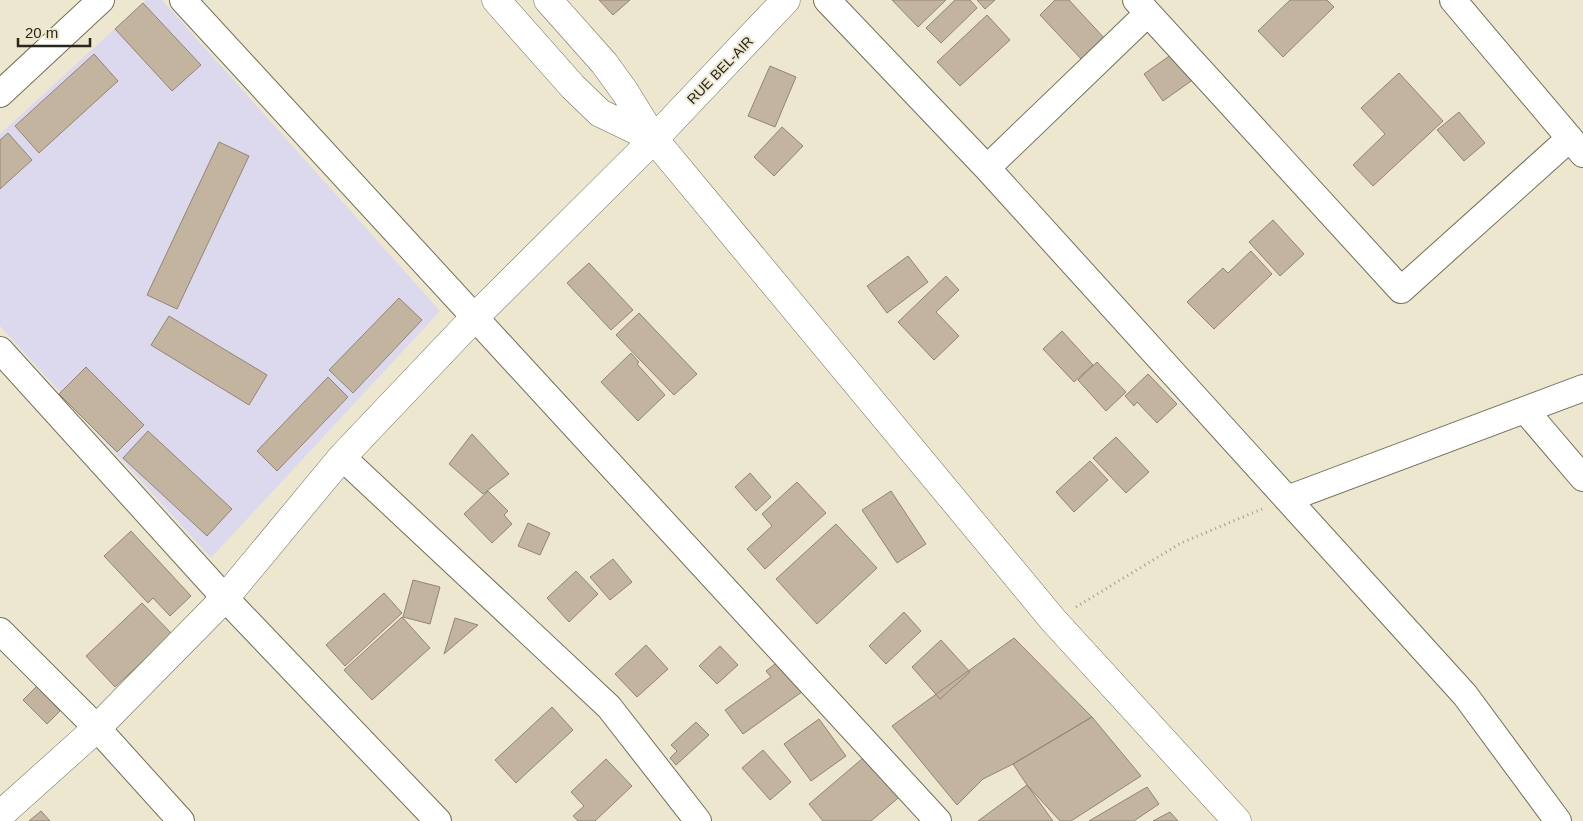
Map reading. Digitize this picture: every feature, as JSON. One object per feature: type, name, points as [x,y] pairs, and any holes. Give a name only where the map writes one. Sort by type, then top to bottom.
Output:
[{"type":"street","points":[[2,87],[101,0]]},
{"type":"street","points":[[184,0],[474,318],[938,821]]},
{"type":"street","points":[[496,0],[573,87],[600,113],[654,139]]},
{"type":"street","points":[[548,0],[604,63],[625,92],[654,139],[1054,621],[1237,821]]},
{"type":"street","name":"RUE BEL-AIR","points":[[0,815],[97,728],[225,598],[342,457],[474,318],[654,139],[786,0]]},
{"type":"street","points":[[827,0],[987,168],[1465,695],[1558,821]]},
{"type":"street","points":[[987,168],[1141,7],[1400,290],[1576,146],[1453,0]]},
{"type":"street","points":[[0,350],[225,598],[438,821]]},
{"type":"street","points":[[1287,499],[1583,388]]},
{"type":"street","points":[[1525,410],[1583,478]]},
{"type":"street","points":[[342,457],[609,707],[698,821]]},
{"type":"street","points":[[0,631],[97,728],[180,821]]},
{"type":"path","points":[[1054,621],[1181,543],[1287,499]]},
{"type":"shaded area","points":[[146,0],[162,0],[440,311],[211,558],[0,326],[0,134]]},
{"type":"building","points":[[599,0],[630,0],[613,15]]},
{"type":"building","points":[[892,0],[946,0],[918,27]]},
{"type":"building","points":[[955,0],[970,0],[977,8],[941,43],[926,28]]},
{"type":"building","points":[[977,0],[995,0],[985,9]]},
{"type":"building","points":[[1055,0],[1069,0],[1106,40],[1083,61],[1040,15]]},
{"type":"building","points":[[1290,0],[1327,0],[1334,7],[1283,57],[1258,31]]},
{"type":"building","points":[[143,3],[201,65],[172,91],[115,29]]},
{"type":"building","points":[[987,15],[1010,40],[960,86],[937,62]]},
{"type":"building","points":[[1189,42],[1208,69],[1163,101],[1144,74]]},
{"type":"building","points":[[94,54],[118,81],[39,153],[15,126]]},
{"type":"building","points":[[770,66],[796,77],[775,127],[748,116]]},
{"type":"building","points":[[1399,73],[1443,121],[1373,186],[1353,165],[1385,134],[1361,108]]},
{"type":"building","points":[[1459,112],[1485,143],[1464,161],[1437,130]]},
{"type":"building","points":[[782,127],[803,146],[774,176],[754,157]]},
{"type":"building","points":[[8,133],[32,160],[0,189],[0,140]]},
{"type":"building","points":[[219,142],[249,156],[177,309],[147,295]]},
{"type":"building","points":[[1273,220],[1304,254],[1280,276],[1249,242]]},
{"type":"building","points":[[1251,251],[1272,274],[1214,329],[1187,302],[1223,268],[1228,273]]},
{"type":"building","points":[[908,256],[928,282],[887,313],[867,286]]},
{"type":"building","points":[[589,263],[633,310],[611,330],[567,283]]},
{"type":"building","points":[[946,276],[959,290],[936,312],[959,336],[934,360],[898,322]]},
{"type":"building","points":[[399,298],[422,320],[353,393],[329,370]]},
{"type":"building","points":[[639,313],[697,374],[674,395],[616,335]]},
{"type":"building","points":[[169,316],[267,375],[249,405],[151,345]]},
{"type":"building","points":[[1062,331],[1093,365],[1074,382],[1043,349]]},
{"type":"building","points":[[631,353],[639,362],[637,364],[665,395],[638,421],[601,382]]},
{"type":"building","points":[[1097,362],[1126,392],[1106,411],[1078,380]]},
{"type":"building","points":[[86,367],[144,425],[117,452],[59,394]]},
{"type":"building","points":[[1148,374],[1177,404],[1157,423],[1137,402],[1134,406],[1125,396]]},
{"type":"building","points":[[328,377],[348,397],[277,471],[257,451]]},
{"type":"building","points":[[148,431],[232,509],[207,536],[123,458]]},
{"type":"building","points":[[472,434],[509,474],[483,494],[449,464]]},
{"type":"building","points":[[1116,437],[1149,472],[1126,493],[1093,458]]},
{"type":"building","points":[[1090,461],[1108,480],[1074,512],[1056,492]]},
{"type":"building","points":[[750,473],[771,497],[756,511],[735,487]]},
{"type":"building","points":[[797,482],[826,513],[765,569],[747,549],[772,526],[762,514]]},
{"type":"building","points":[[488,491],[508,511],[504,515],[512,524],[492,543],[464,514]]},
{"type":"building","points":[[891,491],[926,544],[897,563],[862,510]]},
{"type":"building","points":[[528,523],[550,533],[540,555],[518,546]]},
{"type":"building","points":[[836,524],[877,568],[817,624],[776,579]]},
{"type":"building","points":[[131,531],[191,596],[170,616],[153,598],[148,603],[104,556]]},
{"type":"building","points":[[613,559],[632,582],[610,600],[590,577]]},
{"type":"building","points":[[576,571],[598,594],[569,622],[547,598]]},
{"type":"building","points":[[413,580],[440,587],[430,624],[403,617]]},
{"type":"building","points":[[384,593],[402,613],[345,666],[326,645]]},
{"type":"building","points":[[142,603],[172,634],[115,687],[86,656]]},
{"type":"building","points":[[904,612],[921,631],[886,664],[869,646]]},
{"type":"building","points":[[402,617],[430,648],[372,700],[344,670]]},
{"type":"building","points":[[455,618],[478,625],[444,654]]},
{"type":"building","points":[[1014,638],[1092,717],[1013,764],[983,779],[957,805],[892,726]]},
{"type":"building","points":[[941,640],[970,672],[940,699],[912,667]]},
{"type":"building","points":[[646,645],[668,669],[637,697],[615,674]]},
{"type":"building","points":[[720,646],[738,665],[717,684],[699,666]]},
{"type":"building","points":[[783,658],[806,689],[743,734],[725,710],[771,677],[766,671]]},
{"type":"building","points":[[37,686],[60,711],[47,724],[23,700]]},
{"type":"building","points":[[552,707],[573,730],[516,783],[495,760]]},
{"type":"building","points":[[1092,717],[1141,776],[1071,821],[1060,821],[1027,785],[1013,764]]},
{"type":"building","points":[[819,719],[846,756],[811,781],[784,744]]},
{"type":"building","points":[[696,722],[709,735],[676,765],[670,758],[677,751],[671,745]]},
{"type":"building","points":[[763,750],[791,782],[770,800],[742,768]]},
{"type":"building","points":[[869,753],[904,793],[871,821],[823,821],[809,804]]},
{"type":"building","points":[[606,759],[632,786],[595,821],[578,821],[573,816],[584,806],[571,792]]},
{"type":"building","points":[[1027,785],[1053,821],[978,821]]},
{"type":"building","points":[[1147,787],[1159,804],[1134,821],[1089,821]]},
{"type":"building","points":[[41,811],[50,821],[29,821]]},
{"type":"building","points":[[1170,812],[1178,821],[1153,821]]}]
